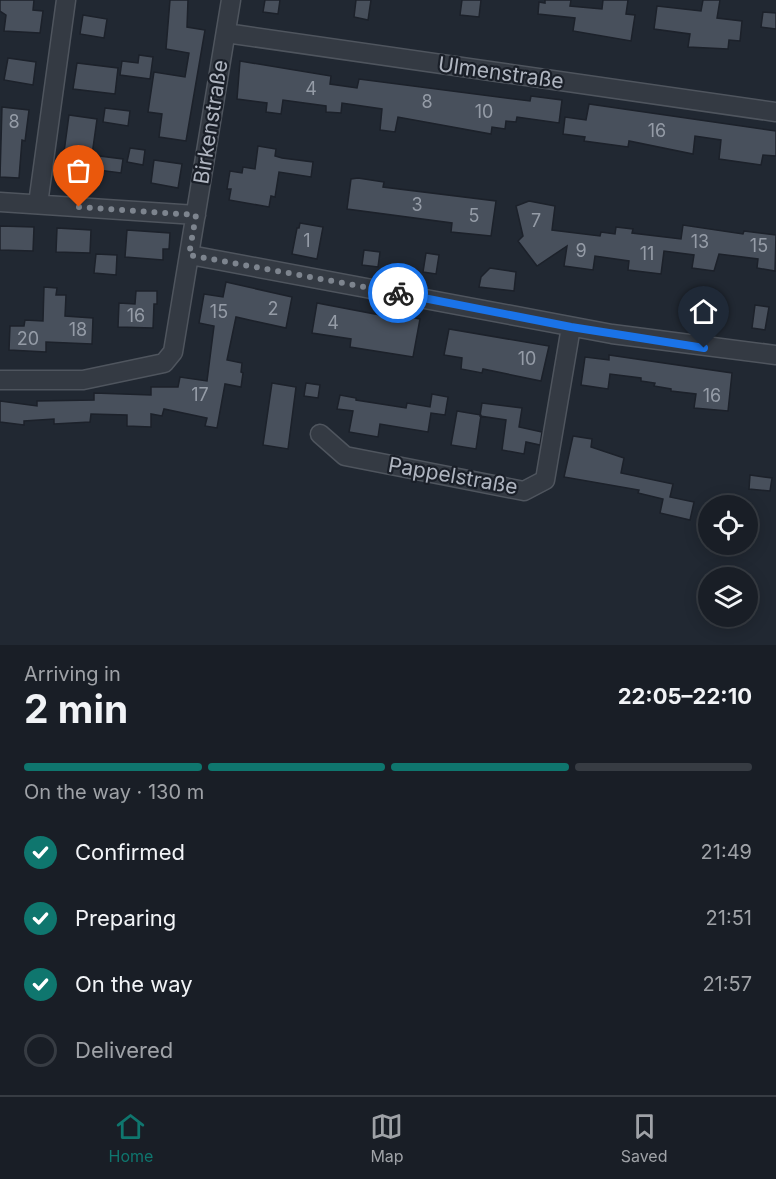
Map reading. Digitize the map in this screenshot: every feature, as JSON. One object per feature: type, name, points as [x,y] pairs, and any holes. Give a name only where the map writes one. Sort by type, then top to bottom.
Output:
[{"type":"street","points":[[38,204],[66,0]]},
{"type":"street","name":"Birkenstraße","points":[[0,380],[83,380],[164,363],[172,352],[231,0]]},
{"type":"street","name":"Ulmenstraße","points":[[226,33],[776,112]]},
{"type":"street","points":[[0,202],[196,215]]},
{"type":"street","points":[[189,255],[571,327],[704,348],[776,355]]},
{"type":"street","name":"Pappelstraße","points":[[320,434],[345,456],[524,491],[544,480],[571,327]]},
{"type":"building","points":[[0,0],[34,0],[33,10],[43,11],[40,33],[4,31],[6,15],[0,11]]},
{"type":"building","points":[[170,0],[188,0],[187,27],[205,30],[186,141],[159,137],[162,114],[148,112],[154,72],[185,77],[189,53],[166,49]]},
{"type":"building","points":[[265,0],[280,0],[278,14],[263,12]]},
{"type":"building","points":[[356,0],[371,0],[368,20],[354,17]]},
{"type":"building","points":[[462,0],[481,0],[479,17],[460,15]]},
{"type":"building","points":[[545,0],[571,0],[570,6],[602,9],[603,0],[628,0],[626,14],[635,15],[631,41],[573,31],[575,18],[538,14],[539,2],[545,3]]},
{"type":"building","points":[[703,0],[720,0],[717,18],[742,21],[740,41],[729,40],[728,49],[688,47],[690,34],[654,29],[657,6],[701,11]]},
{"type":"building","points":[[763,12],[776,13],[776,29],[761,27]]},
{"type":"building","points":[[83,15],[107,19],[104,38],[80,34]]},
{"type":"building","points":[[139,55],[153,57],[150,79],[120,75],[122,61],[138,63]]},
{"type":"building","points":[[8,58],[36,62],[33,85],[4,80]]},
{"type":"building","points":[[240,61],[331,76],[330,84],[357,88],[359,79],[530,101],[531,96],[562,100],[559,123],[517,117],[516,122],[506,121],[505,129],[492,127],[491,134],[398,117],[395,132],[380,130],[382,109],[342,103],[341,113],[326,112],[326,106],[283,100],[281,114],[266,112],[267,103],[237,99]]},
{"type":"building","points":[[77,63],[118,68],[115,94],[73,89]]},
{"type":"building","points":[[589,104],[776,131],[776,156],[763,155],[761,165],[719,159],[721,140],[695,136],[693,154],[629,141],[628,147],[584,141],[585,137],[563,134],[565,117],[586,120]]},
{"type":"building","points":[[2,107],[29,110],[25,141],[22,140],[19,178],[0,177]]},
{"type":"building","points":[[105,108],[130,111],[128,126],[103,122]]},
{"type":"building","points":[[69,115],[97,119],[92,155],[123,159],[121,173],[91,169],[89,186],[60,182]]},
{"type":"building","points":[[258,146],[276,149],[275,156],[313,162],[311,177],[279,172],[275,197],[271,196],[269,207],[229,200],[231,189],[227,189],[230,171],[242,173],[243,167],[255,169]]},
{"type":"building","points":[[130,148],[145,150],[143,165],[127,162]]},
{"type":"building","points":[[154,160],[182,164],[178,188],[151,183]]},
{"type":"building","points":[[351,179],[384,182],[383,187],[496,201],[491,236],[451,232],[452,223],[347,209]]},
{"type":"building","points":[[529,201],[555,206],[552,230],[600,236],[601,232],[615,234],[616,227],[633,229],[632,233],[681,239],[683,225],[743,234],[744,231],[776,235],[775,271],[757,268],[758,259],[719,254],[714,271],[692,268],[694,255],[664,251],[661,274],[628,270],[629,261],[595,256],[593,270],[564,266],[567,246],[537,266],[518,241],[523,236],[516,206]]},
{"type":"building","points":[[300,223],[323,227],[317,259],[292,254]]},
{"type":"building","points":[[0,226],[34,227],[33,251],[0,250]]},
{"type":"building","points":[[57,228],[91,230],[90,253],[56,252]]},
{"type":"building","points":[[127,230],[170,233],[169,249],[163,249],[163,260],[125,257]]},
{"type":"building","points":[[364,250],[380,252],[378,267],[362,265]]},
{"type":"building","points":[[426,253],[439,255],[436,274],[423,272]]},
{"type":"building","points":[[96,254],[117,255],[116,275],[94,273]]},
{"type":"building","points":[[490,268],[516,272],[514,291],[479,287],[481,277]]},
{"type":"building","points":[[226,282],[292,297],[286,328],[236,317],[227,360],[242,363],[241,387],[225,384],[217,428],[205,426],[207,418],[164,409],[162,416],[151,414],[151,427],[127,426],[127,415],[91,414],[90,422],[54,424],[54,419],[24,421],[24,425],[0,422],[0,401],[37,406],[37,401],[94,400],[94,393],[151,395],[151,387],[178,387],[180,377],[207,381],[214,326],[199,323],[204,294],[223,297]]},
{"type":"building","points":[[44,287],[57,288],[56,295],[66,295],[65,316],[93,318],[92,344],[46,342],[46,352],[9,350],[10,326],[24,326],[25,320],[43,321]]},
{"type":"building","points":[[136,291],[157,291],[153,328],[118,327],[119,303],[135,304]]},
{"type":"building","points":[[317,303],[396,318],[396,314],[420,319],[413,357],[350,347],[351,339],[312,333]]},
{"type":"building","points":[[755,305],[769,307],[765,330],[752,328]]},
{"type":"building","points":[[703,307],[718,309],[716,327],[700,324]]},
{"type":"building","points":[[449,329],[549,346],[541,381],[483,369],[482,373],[461,369],[462,358],[444,355]]},
{"type":"building","points":[[609,355],[732,373],[728,411],[694,408],[696,394],[671,391],[671,389],[654,386],[655,383],[641,381],[641,378],[610,374],[608,389],[581,385],[585,357],[609,360]]},
{"type":"building","points":[[272,383],[296,387],[288,449],[263,445]]},
{"type":"building","points":[[306,383],[320,385],[318,398],[304,396]]},
{"type":"building","points":[[432,394],[448,397],[445,415],[431,413],[428,432],[380,424],[378,437],[349,432],[353,411],[337,409],[340,395],[356,398],[356,400],[406,408],[407,403],[430,407]]},
{"type":"building","points":[[482,403],[522,408],[519,427],[542,432],[540,445],[526,442],[524,454],[502,450],[506,420],[480,416]]},
{"type":"building","points":[[457,411],[481,415],[476,449],[451,445]]},
{"type":"building","points":[[573,436],[592,439],[591,447],[624,458],[621,473],[673,484],[670,497],[694,502],[690,520],[660,513],[663,499],[638,493],[639,490],[564,477]]},
{"type":"building","points":[[750,475],[772,478],[770,491],[749,489]]},
{"type":"way so far","points":[[79,207],[196,215],[189,255],[398,293]]},
{"type":"route","points":[[398,293],[571,327],[704,348]]}]
